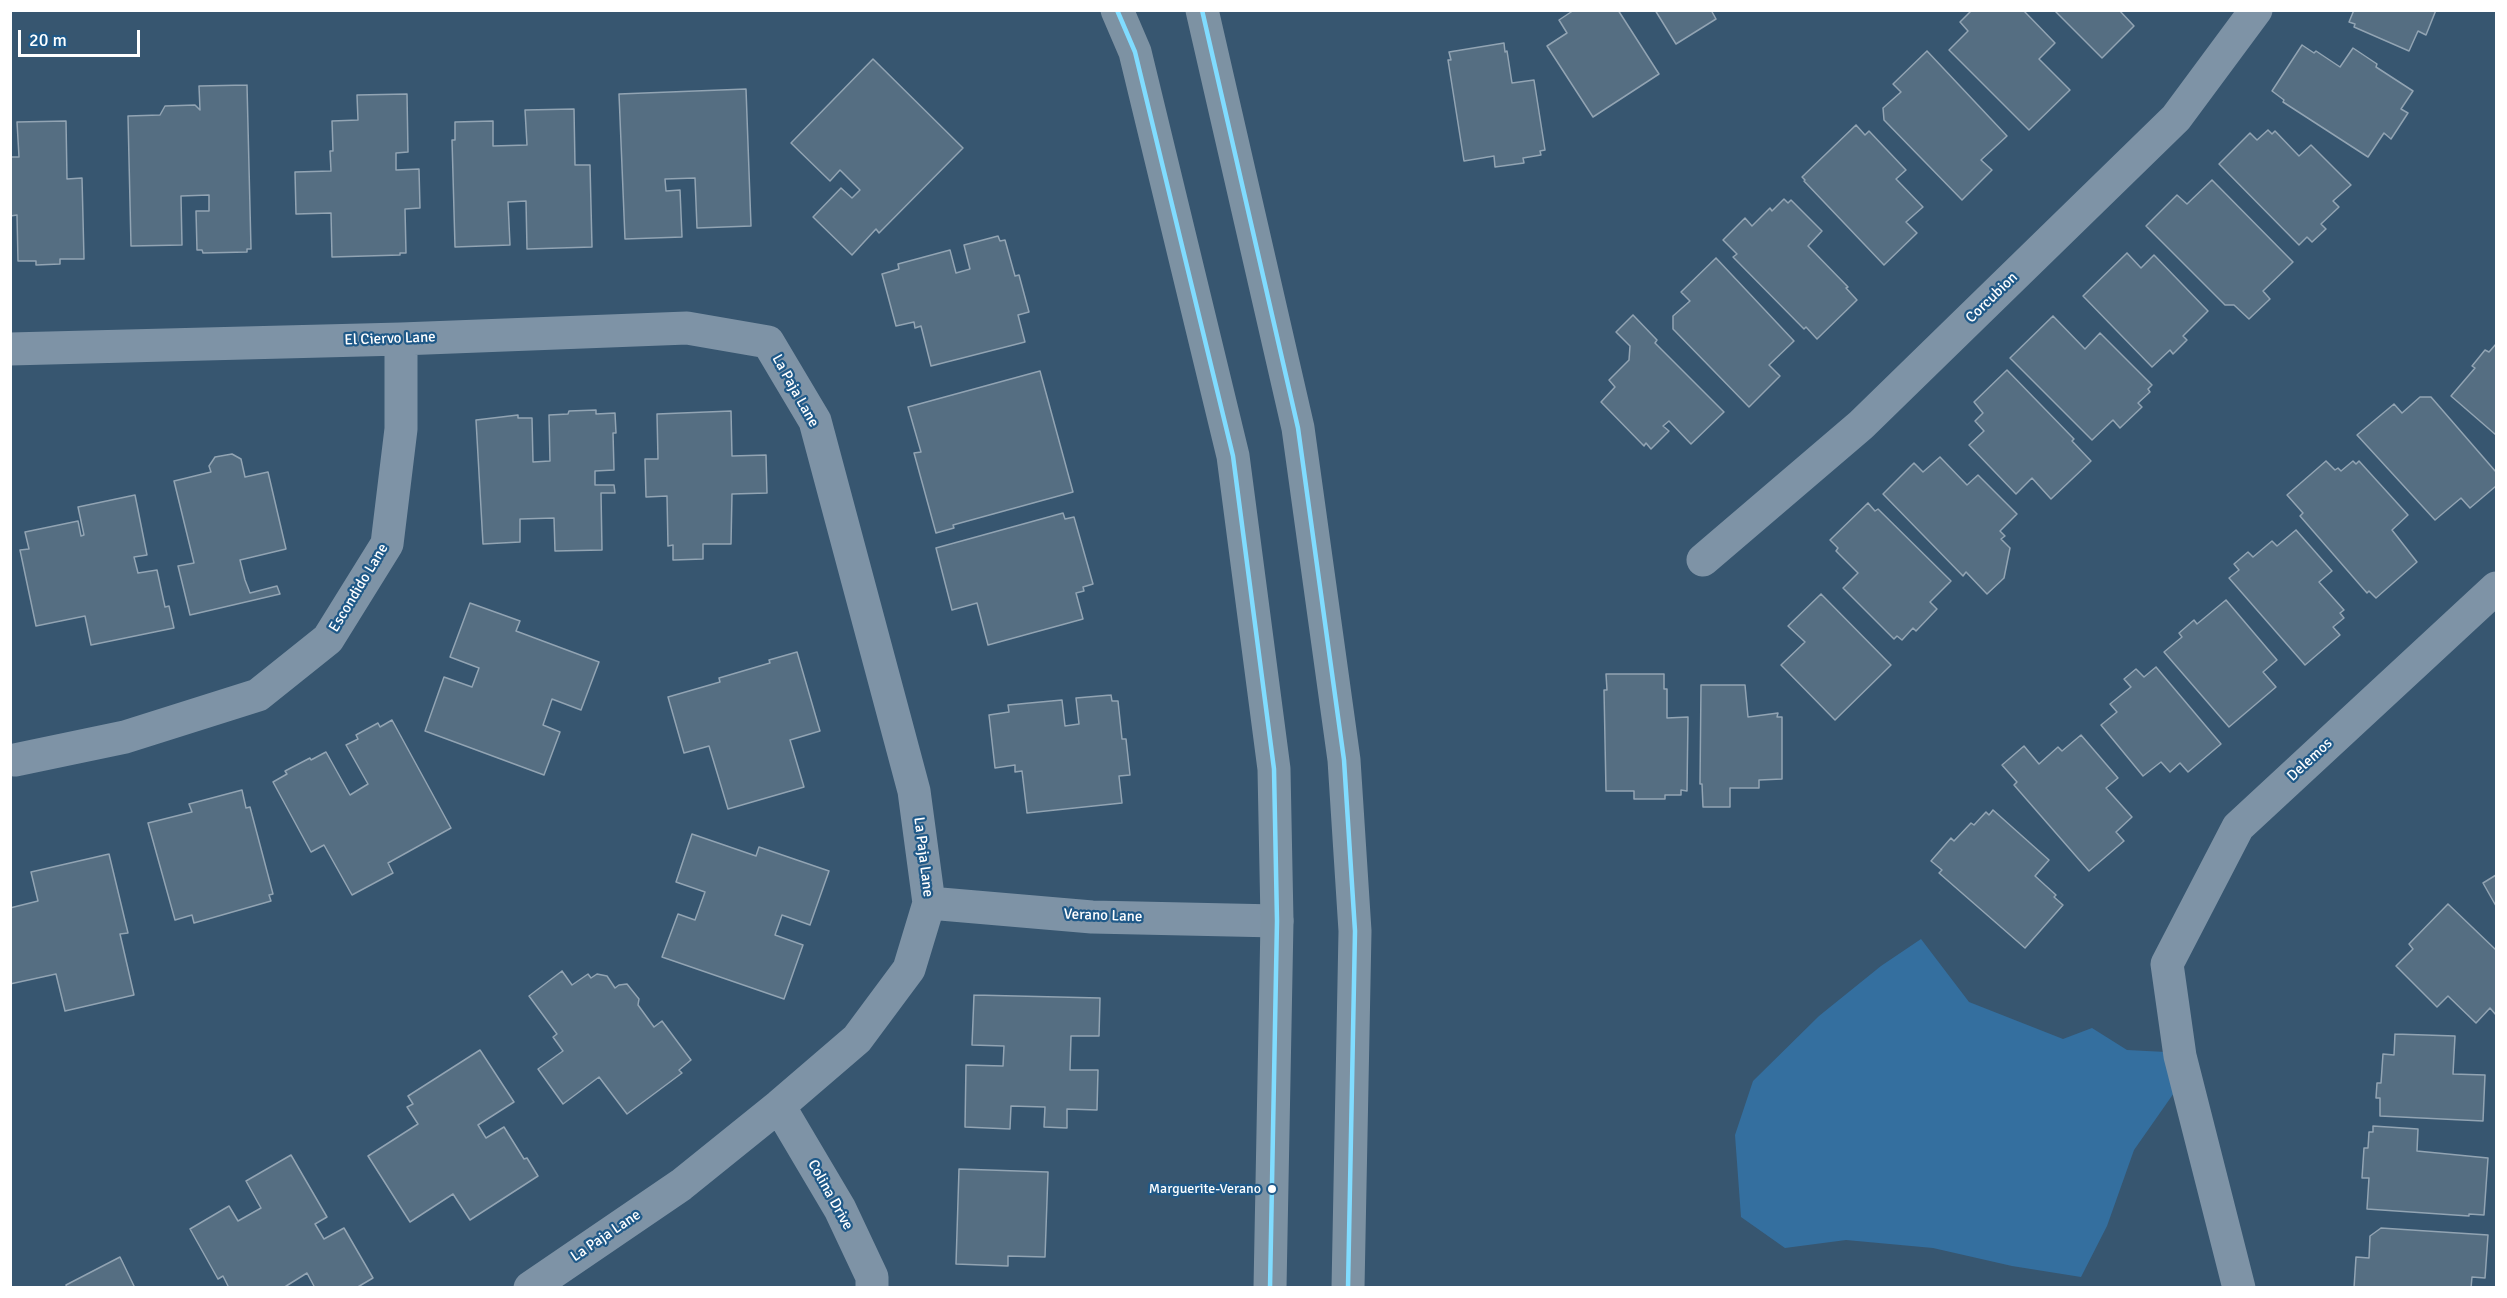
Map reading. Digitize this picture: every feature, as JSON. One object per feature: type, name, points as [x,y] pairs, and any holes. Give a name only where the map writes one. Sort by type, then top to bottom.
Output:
[{"type":"main road","points":[[1117,10],[1135,52],[1233,456],[1274,769],[1277,921],[1270,1287]]},
{"type":"main road","points":[[1202,10],[1298,428],[1344,760],[1355,931],[1348,1287]]},
{"type":"street","name":"Corcubion","points":[[1703,560],[1861,425],[2176,118],[2256,10]]},
{"type":"street","name":"El Ciervo Lane","points":[[10,349],[401,339],[687,328],[768,342]]},
{"type":"street","name":"Escondido Lane","points":[[15,760],[125,737],[258,695],[328,639],[387,544],[401,429],[401,339]]},
{"type":"street","name":"La Paja Lane","points":[[530,1287],[681,1185],[857,1039],[909,969],[929,903],[914,791],[815,421],[768,342]]},
{"type":"street","name":"Delemos","points":[[2239,1287],[2180,1056],[2167,964],[2238,827],[2496,588]]},
{"type":"street","name":"Verano Lane","points":[[929,903],[1092,917],[1277,921]]},
{"type":"street","name":"Colina Drive","points":[[779,1106],[840,1209],[872,1277],[873,1287]]},
{"type":"shaded area","points":[[1921,939],[1969,1002],[2063,1039],[2092,1028],[2127,1050],[2166,1052],[2176,1090],[2134,1150],[2107,1226],[2081,1277],[2012,1266],[1933,1248],[1846,1240],[1785,1248],[1741,1217],[1735,1135],[1753,1081],[1819,1016],[1881,966]]},
{"type":"building","points":[[1574,10],[1618,10],[1659,74],[1593,117],[1547,46],[1567,33],[1559,20]]},
{"type":"building","points":[[1655,10],[1711,10],[1716,19],[1676,44]]},
{"type":"building","points":[[1972,10],[2023,10],[2055,43],[2039,59],[2070,90],[2029,130],[1949,50],[1968,31],[1960,22]]},
{"type":"building","points":[[2054,10],[2119,10],[2134,26],[2102,58]]},
{"type":"building","points":[[2354,10],[2436,10],[2426,35],[2418,31],[2409,51],[2354,27],[2355,24],[2349,22]]},
{"type":"building","points":[[1504,43],[1512,83],[1534,80],[1545,150],[1540,151],[1541,155],[1523,158],[1524,163],[1495,167],[1494,156],[1464,161],[1448,60],[1451,60],[1449,52]]},
{"type":"building","points":[[2302,45],[2314,53],[2316,51],[2340,67],[2353,48],[2377,64],[2376,67],[2413,91],[2401,109],[2408,113],[2391,139],[2384,133],[2368,157],[2283,102],[2284,100],[2272,91]]},
{"type":"building","points":[[1927,51],[2007,136],[1981,160],[1992,170],[1962,200],[1884,120],[1883,108],[1901,92],[1893,84]]},
{"type":"building","points":[[873,59],[963,148],[879,233],[876,229],[852,255],[813,217],[841,188],[852,198],[860,190],[840,170],[830,181],[791,143]]},
{"type":"building","points":[[247,85],[251,249],[247,249],[247,252],[203,253],[202,250],[197,250],[196,211],[209,211],[209,195],[181,196],[182,245],[131,246],[128,116],[160,115],[165,106],[195,105],[200,110],[199,86]]},
{"type":"building","points":[[746,89],[751,226],[697,228],[695,178],[665,179],[666,191],[680,190],[682,237],[625,239],[619,94]]},
{"type":"building","points":[[407,94],[408,152],[396,153],[396,170],[419,169],[420,208],[405,209],[406,253],[332,257],[331,213],[296,214],[295,172],[331,171],[332,121],[358,120],[357,95]]},
{"type":"building","points":[[574,109],[575,165],[590,165],[592,247],[527,249],[526,201],[508,202],[510,245],[455,247],[452,140],[455,140],[455,122],[493,121],[493,146],[527,145],[525,110]]},
{"type":"building","points":[[66,121],[67,179],[82,178],[84,259],[60,259],[60,264],[36,265],[36,261],[18,261],[17,215],[10,216],[10,157],[19,157],[17,122]]},
{"type":"building","points":[[1856,125],[1865,135],[1869,131],[1906,170],[1896,179],[1923,207],[1906,222],[1917,233],[1884,265],[1802,177]]},
{"type":"building","points":[[2268,130],[2272,134],[2275,131],[2299,156],[2311,145],[2351,185],[2333,201],[2339,207],[2321,224],[2326,229],[2312,242],[2307,237],[2299,245],[2219,164],[2250,133],[2257,140]]},
{"type":"building","points":[[2212,180],[2293,262],[2263,291],[2270,299],[2249,319],[2234,305],[2225,305],[2146,226],[2177,195],[2187,204]]},
{"type":"building","points":[[1784,199],[1788,203],[1791,200],[1822,231],[1808,246],[1848,287],[1846,288],[1857,300],[1817,339],[1806,327],[1804,329],[1733,257],[1737,254],[1723,240],[1745,218],[1752,226],[1770,208],[1772,211]]},
{"type":"building","points":[[998,236],[1000,241],[1005,240],[1015,276],[1019,275],[1029,312],[1018,315],[1025,342],[931,366],[921,326],[915,328],[914,322],[896,326],[882,274],[899,269],[898,264],[950,250],[956,273],[970,269],[964,245]]},
{"type":"building","points":[[2127,253],[2141,268],[2154,255],[2208,311],[2183,336],[2187,340],[2173,354],[2170,350],[2152,367],[2083,296]]},
{"type":"building","points":[[1716,258],[1794,341],[1769,365],[1780,376],[1749,407],[1673,329],[1673,316],[1690,301],[1681,292]]},
{"type":"building","points":[[1633,315],[1657,340],[1655,343],[1724,412],[1691,444],[1669,421],[1663,426],[1669,431],[1651,449],[1646,443],[1644,446],[1601,402],[1615,387],[1609,380],[1629,360],[1630,346],[1616,332]]},
{"type":"building","points":[[2053,316],[2085,349],[2100,333],[2152,385],[2148,389],[2150,392],[2138,403],[2142,407],[2120,428],[2113,420],[2092,440],[2010,358]]},
{"type":"building","points":[[2496,344],[2496,435],[2451,396],[2475,368],[2472,366],[2485,350],[2489,352]]},
{"type":"building","points":[[2007,370],[2074,439],[2072,441],[2091,461],[2051,499],[2032,478],[2016,494],[1969,445],[1984,431],[1975,421],[1983,413],[1974,402]]},
{"type":"building","points":[[1040,371],[1073,492],[953,525],[954,528],[936,533],[914,453],[921,452],[908,407]]},
{"type":"building","points":[[2420,397],[2431,397],[2496,472],[2496,486],[2470,508],[2461,498],[2435,520],[2357,435],[2394,404],[2402,413]]},
{"type":"building","points":[[596,410],[596,414],[615,413],[616,433],[613,433],[614,470],[595,471],[595,485],[614,485],[615,493],[601,493],[602,550],[555,551],[554,518],[520,519],[520,542],[483,544],[476,420],[518,415],[518,418],[532,418],[533,462],[550,461],[549,415],[568,414],[569,411]]},
{"type":"building","points":[[731,411],[732,456],[766,455],[767,493],[732,494],[731,544],[703,544],[703,559],[673,560],[673,545],[668,546],[667,496],[646,497],[645,459],[658,459],[657,414]]},
{"type":"building","points":[[232,454],[241,459],[245,477],[268,472],[286,549],[240,560],[245,580],[250,593],[277,586],[280,594],[190,615],[178,566],[194,563],[174,481],[211,472],[209,466],[215,457]]},
{"type":"building","points":[[1940,457],[1967,485],[1978,475],[2017,514],[2000,531],[2005,536],[2001,539],[2010,548],[2004,578],[1987,594],[1966,572],[1963,576],[1883,494],[1914,463],[1923,472]]},
{"type":"building","points":[[2326,461],[2335,470],[2338,468],[2341,471],[2353,461],[2356,464],[2359,461],[2408,515],[2392,530],[2417,562],[2376,598],[2369,591],[2367,593],[2300,516],[2303,513],[2287,495]]},
{"type":"building","points":[[135,495],[147,555],[134,557],[138,573],[157,570],[165,607],[169,606],[174,628],[91,645],[85,616],[36,626],[20,550],[29,549],[25,532],[78,521],[81,536],[84,535],[78,507]]},
{"type":"building","points":[[1868,503],[1875,511],[1878,509],[1951,581],[1930,602],[1937,609],[1916,631],[1913,628],[1902,640],[1897,636],[1894,639],[1843,588],[1858,573],[1836,551],[1838,548],[1830,540]]},
{"type":"building","points":[[1063,513],[1065,519],[1074,517],[1093,584],[1083,587],[1084,591],[1076,593],[1083,619],[988,645],[977,603],[952,610],[936,548]]},
{"type":"building","points":[[2296,530],[2332,571],[2319,582],[2344,610],[2340,613],[2344,618],[2333,627],[2340,635],[2305,665],[2229,578],[2239,570],[2234,564],[2248,552],[2253,557],[2272,541],[2277,546]]},
{"type":"building","points":[[1821,594],[1891,665],[1835,720],[1781,665],[1805,642],[1788,626]]},
{"type":"building","points":[[2226,600],[2277,660],[2263,672],[2276,687],[2229,727],[2164,652],[2182,637],[2179,633],[2194,620],[2197,624]]},
{"type":"building","points":[[470,603],[520,621],[516,631],[599,662],[581,710],[552,699],[543,725],[560,732],[544,775],[425,731],[444,677],[472,687],[479,668],[450,657]]},
{"type":"building","points":[[797,652],[820,731],[790,740],[804,787],[728,809],[709,746],[684,753],[668,697],[720,682],[719,678],[770,663],[769,660]]},
{"type":"building","points":[[2156,667],[2221,744],[2188,772],[2180,763],[2170,772],[2161,762],[2143,776],[2101,725],[2117,712],[2110,704],[2131,687],[2124,679],[2136,669],[2144,677]]},
{"type":"building","points":[[1606,674],[1664,674],[1664,689],[1667,689],[1667,718],[1688,717],[1687,791],[1681,790],[1681,795],[1665,795],[1665,799],[1634,799],[1634,791],[1606,791],[1604,690],[1607,690]]},
{"type":"building","points":[[1701,685],[1745,685],[1748,717],[1778,713],[1777,717],[1782,717],[1782,779],[1759,780],[1759,788],[1730,788],[1730,807],[1703,807],[1702,784],[1700,784]]},
{"type":"building","points":[[1111,695],[1112,701],[1118,701],[1122,739],[1126,739],[1130,775],[1119,776],[1122,803],[1027,813],[1022,771],[1015,772],[1015,765],[995,768],[989,715],[1009,712],[1008,705],[1062,700],[1065,726],[1079,724],[1076,698]]},
{"type":"building","points":[[392,720],[451,828],[388,863],[393,873],[352,895],[324,845],[311,852],[273,782],[287,774],[285,771],[326,752],[350,795],[368,784],[346,745],[358,739],[356,735],[378,723],[380,727]]},
{"type":"building","points":[[2081,735],[2118,778],[2106,788],[2132,817],[2116,832],[2124,841],[2089,871],[2014,785],[2017,782],[2002,765],[2024,746],[2039,764],[2058,747],[2062,751]]},
{"type":"building","points":[[242,790],[246,808],[250,807],[273,894],[269,895],[271,901],[194,923],[192,915],[175,920],[148,823],[192,812],[189,804]]},
{"type":"building","points":[[1993,810],[2049,860],[2035,876],[2056,895],[2054,897],[2063,905],[2025,948],[1939,873],[1942,870],[1931,861],[1951,838],[1954,841],[1971,823],[1974,825],[1986,812],[1989,815]]},
{"type":"building","points":[[692,834],[756,856],[759,847],[829,871],[810,925],[782,915],[775,935],[803,945],[784,999],[662,957],[678,914],[695,920],[705,892],[676,882]]},
{"type":"building","points":[[109,854],[128,933],[120,934],[134,995],[65,1011],[56,974],[10,984],[10,908],[38,901],[31,872]]},
{"type":"building","points":[[2496,875],[2496,906],[2483,883]]},
{"type":"building","points":[[2448,904],[2496,950],[2496,1015],[2490,1008],[2476,1023],[2448,996],[2437,1007],[2396,966],[2413,949],[2409,944]]},
{"type":"building","points":[[562,971],[572,985],[588,974],[591,978],[597,974],[607,976],[615,988],[627,984],[639,999],[638,1005],[654,1027],[662,1021],[691,1060],[679,1070],[682,1073],[627,1114],[599,1077],[563,1104],[538,1069],[563,1051],[553,1037],[557,1034],[529,996]]},
{"type":"building","points":[[974,995],[1100,998],[1099,1036],[1071,1036],[1070,1070],[1098,1070],[1097,1110],[1067,1109],[1067,1128],[1044,1127],[1045,1107],[1011,1106],[1010,1129],[965,1127],[966,1065],[1003,1066],[1004,1046],[972,1045]]},
{"type":"building","points":[[2395,1034],[2455,1036],[2453,1074],[2485,1075],[2483,1121],[2380,1116],[2380,1098],[2376,1098],[2377,1083],[2381,1083],[2383,1054],[2394,1055]]},
{"type":"building","points":[[480,1050],[514,1102],[478,1125],[486,1138],[504,1127],[524,1159],[527,1158],[538,1176],[470,1220],[453,1194],[410,1222],[368,1156],[418,1124],[407,1107],[413,1104],[408,1096]]},
{"type":"building","points":[[2373,1126],[2418,1129],[2417,1151],[2488,1158],[2484,1215],[2367,1209],[2369,1178],[2362,1178],[2364,1148],[2368,1148],[2369,1132],[2373,1132]]},
{"type":"building","points":[[291,1155],[327,1217],[315,1224],[324,1239],[344,1228],[373,1278],[356,1288],[315,1288],[307,1273],[283,1288],[229,1288],[223,1276],[218,1279],[190,1229],[229,1206],[238,1221],[261,1208],[246,1181]]},
{"type":"building","points":[[959,1169],[1048,1172],[1045,1257],[1008,1256],[1008,1266],[956,1264]]},
{"type":"building","points":[[2381,1228],[2488,1235],[2485,1278],[2472,1277],[2471,1288],[2354,1288],[2356,1257],[2369,1258],[2370,1236]]},
{"type":"building","points":[[120,1257],[135,1288],[67,1288],[66,1285]]},
{"type":"transit line","points":[[1117,10],[1135,52],[1233,456],[1274,769],[1277,921],[1270,1288]]},
{"type":"transit line","points":[[1202,10],[1298,428],[1344,760],[1355,931],[1348,1288]]},
{"type":"place","name":"Marguerite-Verano","points":[[1272,1189]]}]
